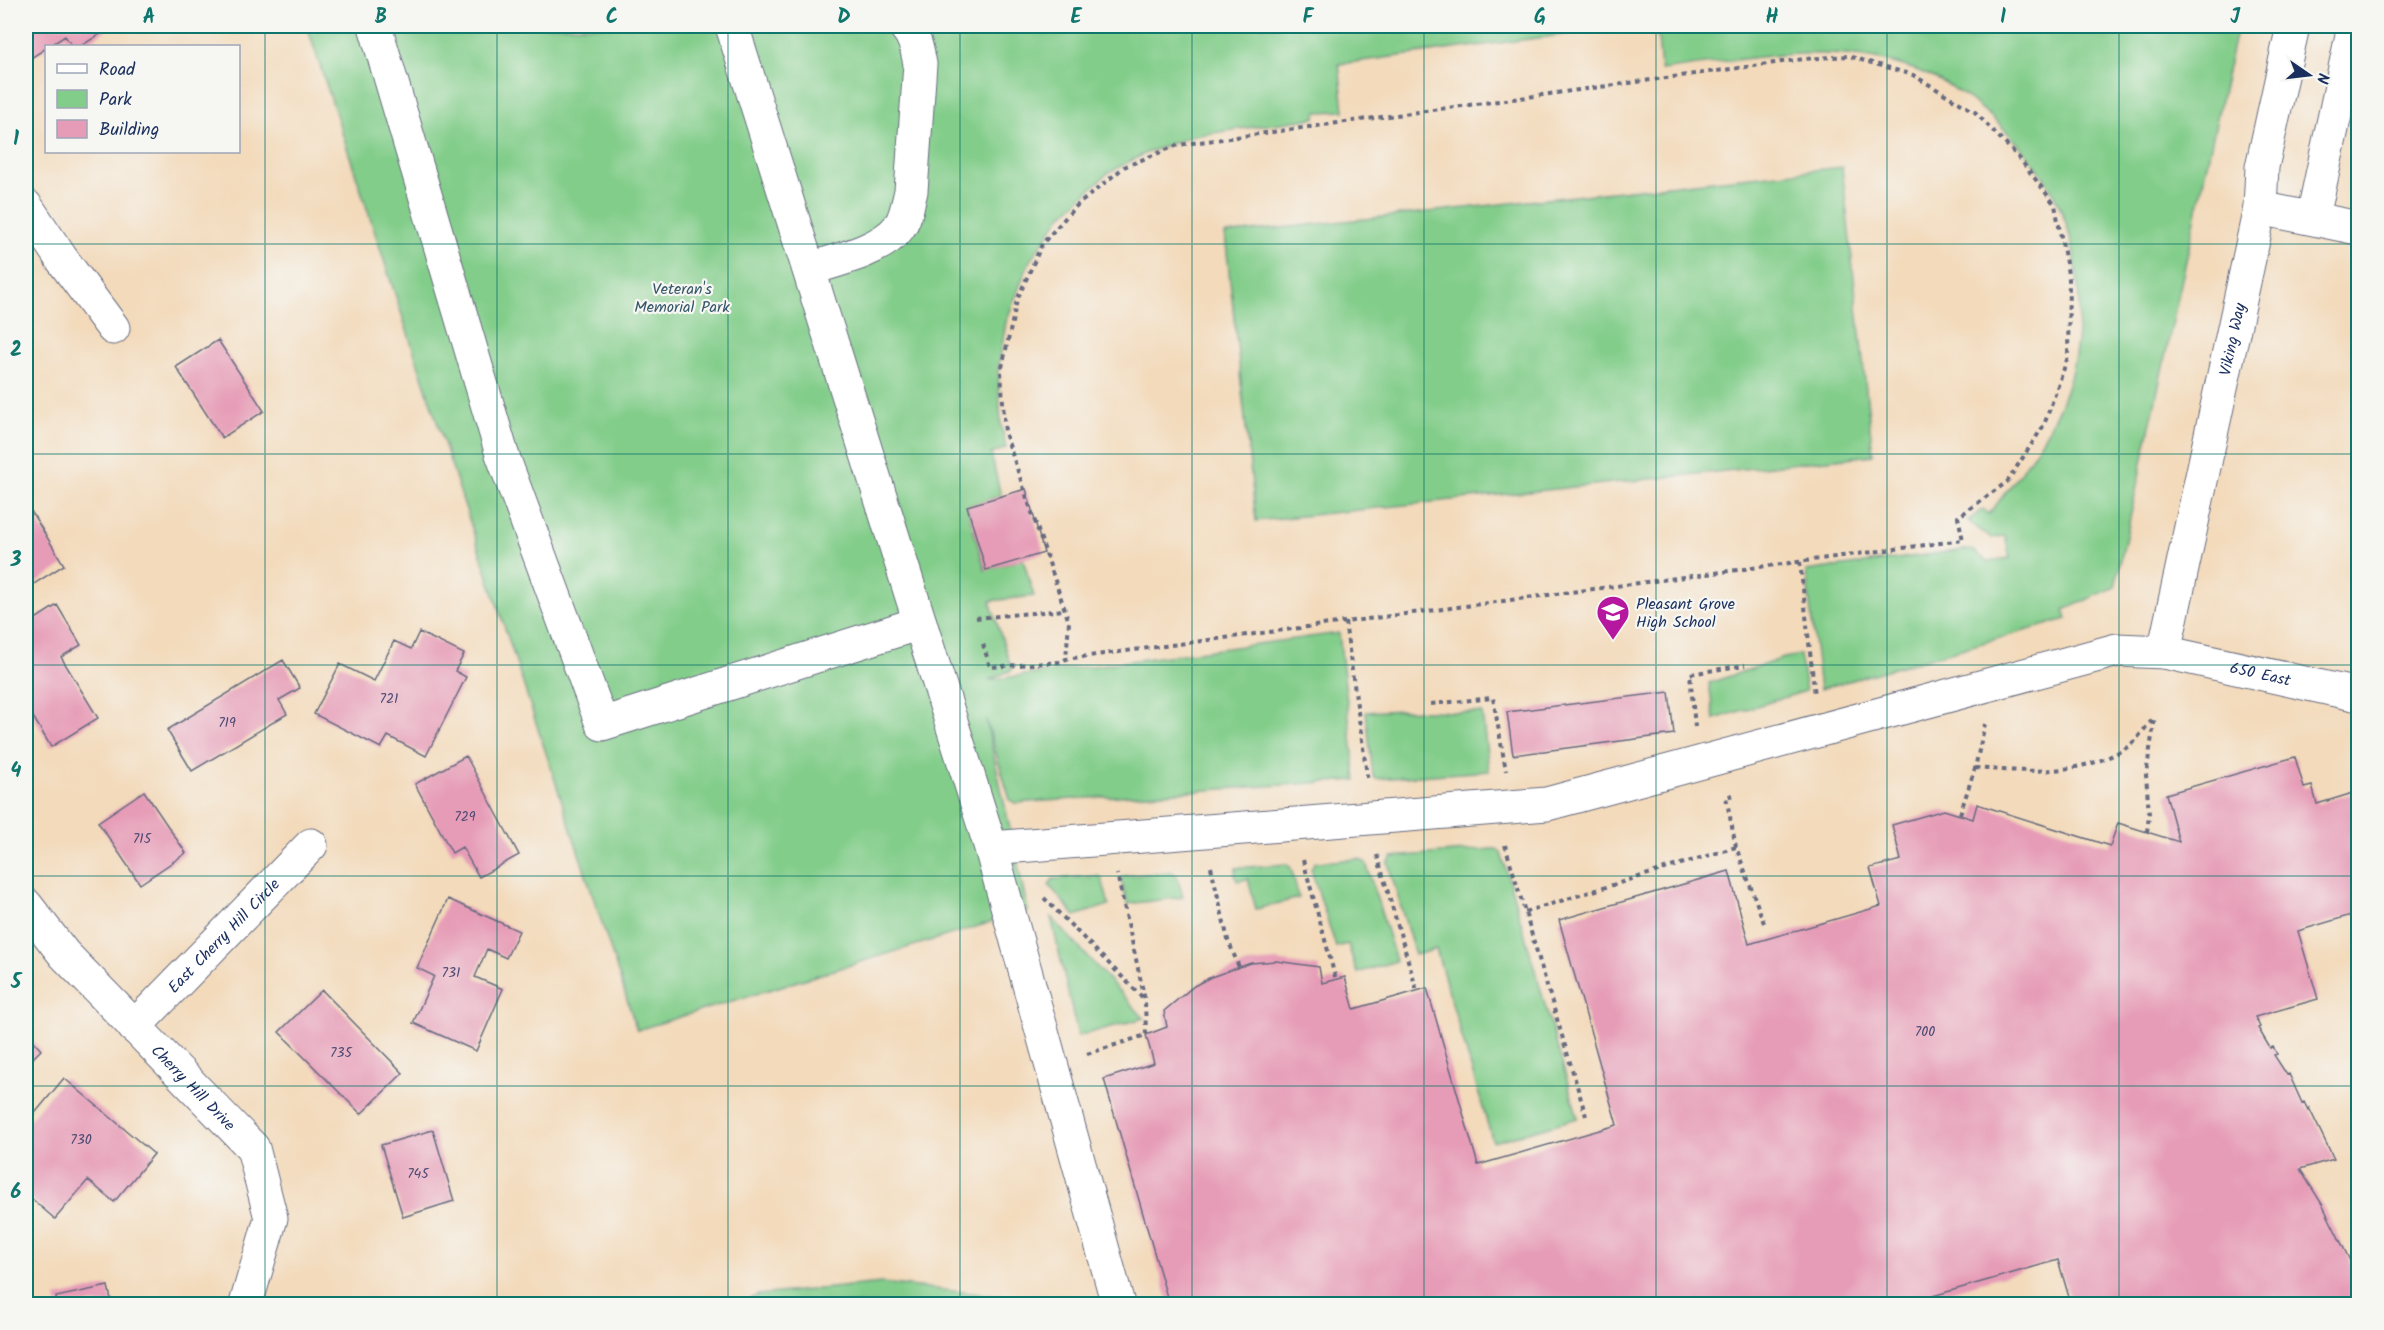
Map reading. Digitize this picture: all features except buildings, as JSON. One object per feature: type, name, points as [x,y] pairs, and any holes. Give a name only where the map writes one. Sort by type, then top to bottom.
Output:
[{"type":"street","points":[[375,26],[502,454],[602,724],[920,622]]},
{"type":"street","points":[[732,26],[991,848],[1118,1305]]},
{"type":"street","points":[[809,269],[849,256],[890,237],[900,226],[906,210],[913,169],[920,64],[917,48],[911,33],[905,26]]},
{"type":"street","name":"Viking Way","points":[[2164,652],[2260,208],[2262,167],[2293,26]]},
{"type":"street","points":[[2313,218],[2354,26]]},
{"type":"street","points":[[26,206],[113,328]]},
{"type":"street","points":[[2260,208],[2358,228]]},
{"type":"street","name":"650 East","points":[[991,848],[1547,804],[2117,650],[2164,652],[2358,695]]},
{"type":"street","name":"East Cherry Hill Circle","points":[[134,1027],[311,845]]},
{"type":"street","name":"Cherry Hill Drive","points":[[26,905],[64,954],[253,1148],[271,1218],[246,1304]]},
{"type":"path","points":[[983,644],[990,667],[1060,662],[1066,659],[1963,540],[1958,517],[2007,482],[2044,425],[2068,357],[2069,279],[2055,205],[2020,159],[1976,111],[1913,75],[1848,56],[1804,59],[1178,145],[1124,167],[1074,208],[1042,244],[1017,300],[1001,372],[1005,433],[1069,622],[1066,659]]},
{"type":"path","points":[[1800,562],[1815,696]]},
{"type":"path","points":[[975,618],[1065,609]]},
{"type":"path","points":[[1345,622],[1369,788]]},
{"type":"path","points":[[1695,730],[1690,674],[1745,665]]},
{"type":"path","points":[[1431,704],[1493,698],[1508,781]]},
{"type":"path","points":[[1975,768],[2053,771],[2094,763],[2128,747],[2155,717],[2146,775],[2149,814],[2146,832]]},
{"type":"path","points":[[1960,814],[1975,768],[1986,721]]},
{"type":"path","points":[[1737,794],[1726,797],[1736,847],[1764,923]]},
{"type":"path","points":[[1505,845],[1586,1116]]},
{"type":"path","points":[[1525,912],[1736,847]]},
{"type":"path","points":[[1377,854],[1417,991]]},
{"type":"path","points":[[1303,860],[1336,980]]},
{"type":"path","points":[[1211,867],[1225,930],[1239,967]]},
{"type":"path","points":[[1076,1058],[1146,1035],[1145,1000],[1116,873]]},
{"type":"path","points":[[1042,896],[1145,1000]]},
{"type":"path","points":[[2022,1305],[2028,1303]]},
{"type":"green space","name":"Veteran's Memorial Park","points":[[307,26],[1629,26],[1339,64],[1344,111],[1317,112],[1315,118],[1192,136],[1144,154],[1108,173],[1060,217],[1029,262],[1006,322],[998,370],[1001,424],[1006,448],[991,454],[1001,496],[967,506],[985,570],[1023,559],[1034,596],[990,601],[1012,670],[988,680],[1339,633],[1356,780],[1015,803],[1010,800],[986,720],[1028,911],[637,1030]]},
{"type":"green space","points":[[1657,26],[2237,26],[2115,587],[2064,610],[2067,619],[1820,689],[1806,571],[1971,549],[1987,561],[2010,558],[2005,536],[1991,538],[1968,521],[1983,509],[1989,514],[2014,482],[2048,431],[2065,394],[2076,349],[2079,323],[2077,270],[2072,244],[2054,195],[2032,160],[1990,115],[1968,98],[1931,76],[1904,66],[1874,59],[1813,54],[1752,58],[1661,70]]},
{"type":"green space","points":[[1842,167],[1873,455],[1256,521],[1225,234]]},
{"type":"green space","points":[[1800,655],[1806,691],[1714,719],[1709,683],[1784,658]]},
{"type":"green space","points":[[1403,710],[1482,713],[1489,771],[1376,779],[1373,776],[1366,712]]},
{"type":"green space","points":[[1497,849],[1501,853],[1578,1118],[1493,1142],[1436,949],[1415,955],[1388,863],[1392,857]]},
{"type":"green space","points":[[1360,859],[1366,863],[1396,961],[1357,973],[1348,944],[1336,947],[1311,869],[1317,862]]},
{"type":"green space","points":[[1286,864],[1291,868],[1299,898],[1256,909],[1248,879],[1237,881],[1236,868]]},
{"type":"green space","points":[[1172,872],[1177,876],[1183,897],[1128,904],[1121,881],[1123,876]]},
{"type":"green space","points":[[1098,876],[1102,879],[1109,905],[1075,916],[1049,885],[1053,879]]},
{"type":"green space","points":[[1051,917],[1144,1018],[1078,1036]]},
{"type":"green space","points":[[882,1283],[1069,1304],[739,1304],[758,1295]]},
{"type":"place","name":"Pleasant Grove High School","points":[[1613,641]]}]
